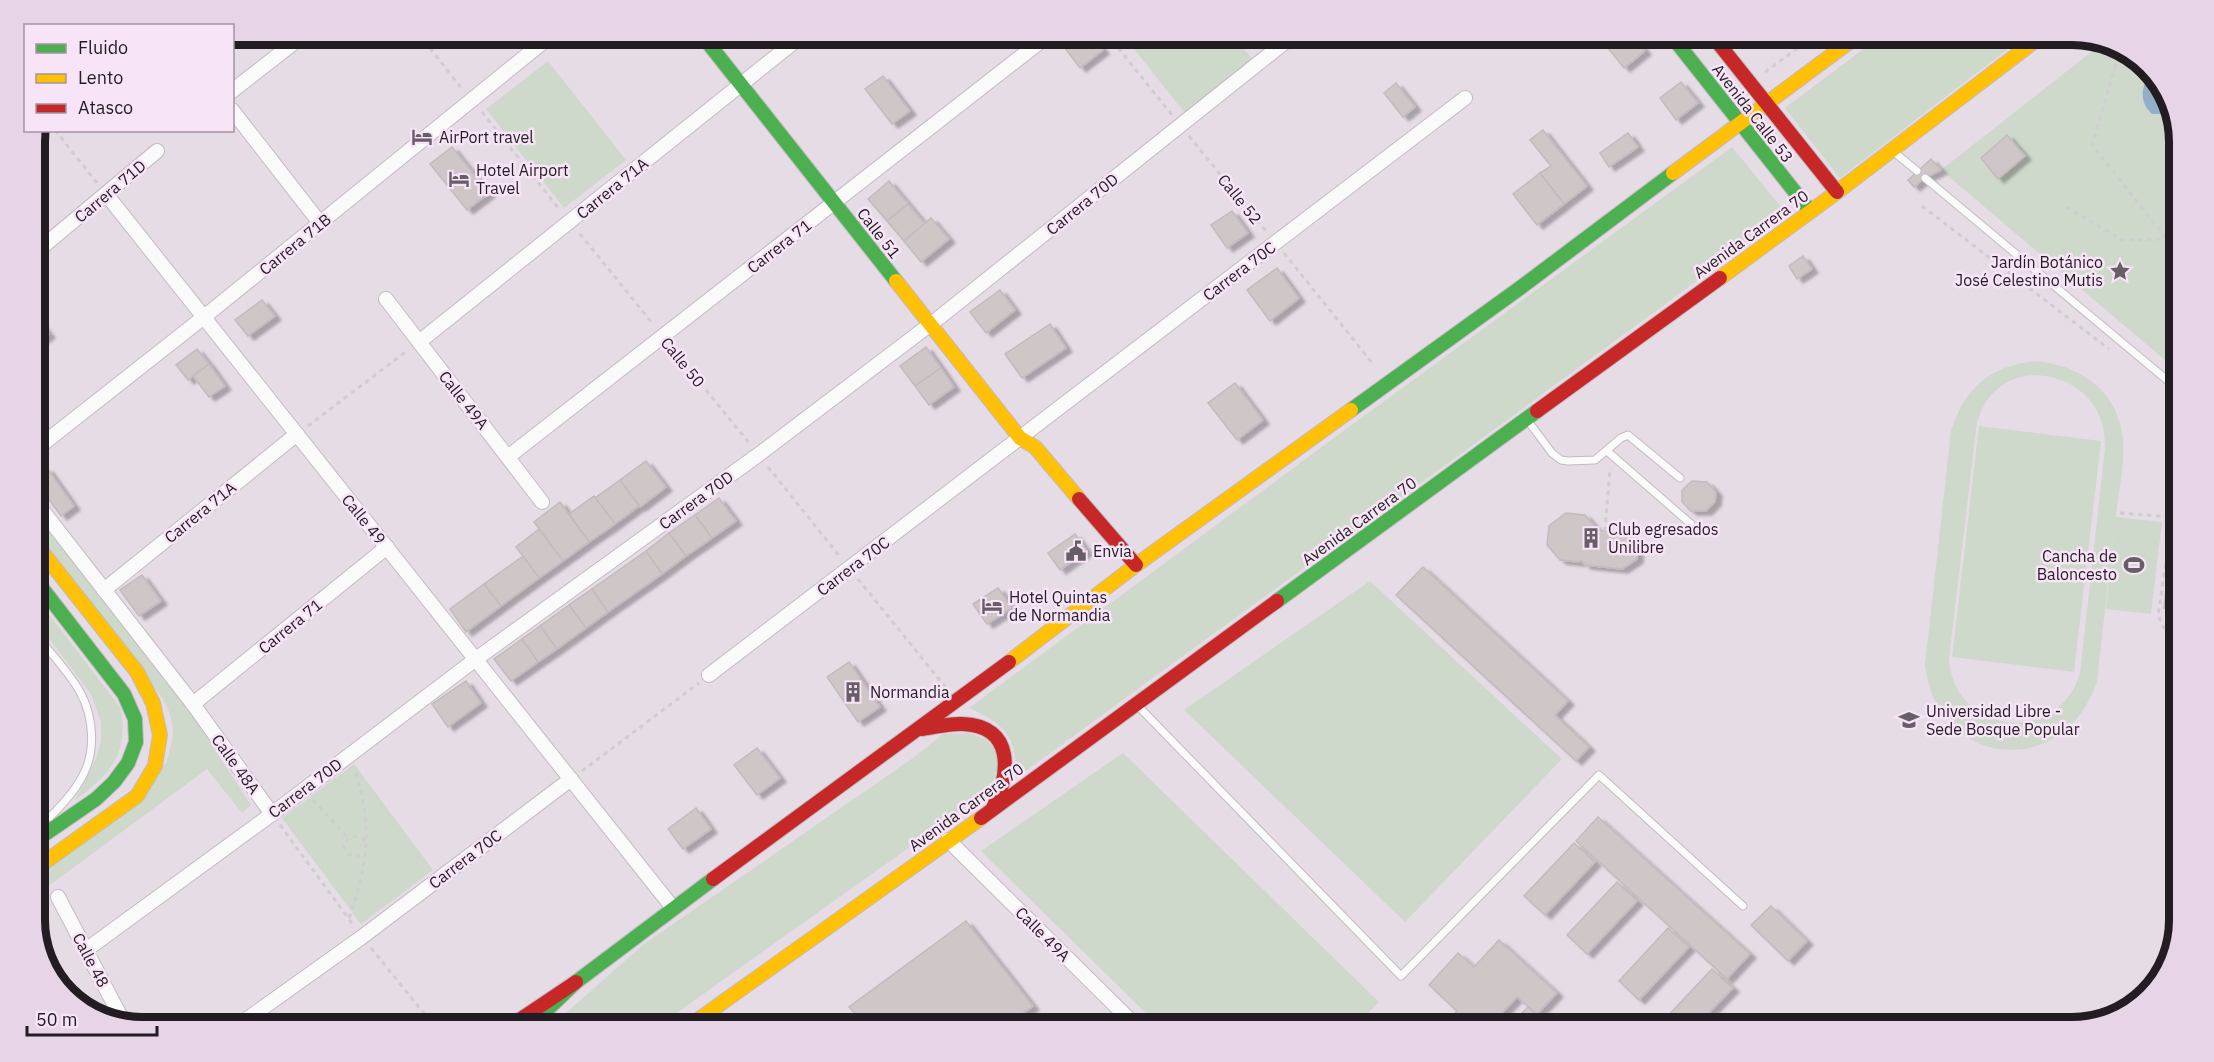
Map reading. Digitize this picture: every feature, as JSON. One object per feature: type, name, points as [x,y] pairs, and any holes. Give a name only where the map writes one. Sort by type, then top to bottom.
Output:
[{"type":"main road","name":"Calle 51","points":[[711,45],[745,82],[1035,447],[1136,565]]},
{"type":"main road","name":"Calle 51","points":[[723,45],[745,82]]},
{"type":"main road","name":"Avenida Calle 53","points":[[1680,45],[1810,211]]},
{"type":"main road","name":"Avenida Calle 53","points":[[1720,45],[1837,192]]},
{"type":"main road","points":[[525,1017],[919,730],[1136,565],[1511,295],[1845,45]]},
{"type":"main road","name":"Avenida Carrera 70","points":[[703,1017],[992,810],[1837,192],[2030,45]]},
{"type":"main road","points":[[45,556],[137,672],[155,706],[160,726],[157,763],[149,781],[137,796],[45,862]]},
{"type":"main road","points":[[45,592],[124,694],[130,704],[136,725],[130,764],[116,782],[100,796],[45,834]]},
{"type":"main road","points":[[919,730],[967,724],[987,730],[997,739],[1006,754],[1007,765],[1001,793],[992,810]]},
{"type":"main road","points":[[540,1017],[576,982]]},
{"type":"street","points":[[234,90],[291,45]]},
{"type":"street","name":"Carrera 71B","points":[[45,442],[541,45]]},
{"type":"street","name":"Carrera 71A","points":[[419,342],[790,45]]},
{"type":"street","name":"Carrera 71","points":[[508,457],[1036,45]]},
{"type":"street","name":"Carrera 70D","points":[[86,950],[272,814],[476,660],[758,455],[935,321],[1281,45]]},
{"type":"street","name":"Carrera 70C","points":[[709,675],[1465,98]]},
{"type":"street","points":[[234,113],[320,223]]},
{"type":"street","name":"Carrera 71D","points":[[45,245],[157,151]]},
{"type":"street","name":"Calle 49","points":[[106,195],[674,908]]},
{"type":"street","name":"Calle 49A","points":[[386,299],[542,501]]},
{"type":"street","name":"Carrera 71A","points":[[104,590],[297,434]]},
{"type":"street","name":"Calle 48A","points":[[45,514],[193,705],[272,814]]},
{"type":"street","name":"Carrera 71","points":[[193,705],[387,547]]},
{"type":"street","name":"Carrera 70C","points":[[251,1017],[362,937],[571,779]]},
{"type":"street","name":"Calle 49A","points":[[948,840],[1126,1017]]},
{"type":"street","name":"Calle 48","points":[[58,897],[120,1014]]},
{"type":"lane","points":[[1892,150],[1917,171]]},
{"type":"lane","points":[[1925,178],[2169,382]]},
{"type":"lane","points":[[1526,419],[1552,453],[1561,460],[1592,461],[1609,452],[1621,438],[1628,435],[1680,478]]},
{"type":"lane","points":[[1609,452],[1691,524]]},
{"type":"lane","points":[[45,647],[81,693],[90,718],[92,743],[83,775],[61,806],[45,823]]},
{"type":"lane","points":[[1136,705],[1401,976],[1599,775],[1743,906]]},
{"type":"path","name":"Calle 50","points":[[428,45],[948,690]]},
{"type":"path","name":"Calle 52","points":[[1116,45],[1373,364]]},
{"type":"path","points":[[1761,75],[1802,45]]},
{"type":"path","points":[[2118,57],[2092,145],[2169,244]]},
{"type":"path","points":[[56,132],[106,195]]},
{"type":"path","points":[[1922,206],[2115,354]]},
{"type":"path","points":[[2066,207],[2122,240],[2167,239]]},
{"type":"path","points":[[297,434],[419,342]]},
{"type":"path","points":[[1605,531],[1609,452]]},
{"type":"path","points":[[2120,513],[2169,518]]},
{"type":"path","points":[[1638,553],[1646,553],[1683,517]]},
{"type":"path","points":[[2169,539],[2158,615],[2169,638]]},
{"type":"path","points":[[571,779],[709,675]]},
{"type":"path","points":[[349,918],[361,887],[367,826],[359,784],[350,755]]},
{"type":"path","points":[[303,790],[348,838]]},
{"type":"path","points":[[272,814],[362,937],[426,1017]]},
{"type":"path","points":[[348,838],[361,837],[366,842]]},
{"type":"path","points":[[348,838],[344,847],[348,854],[357,857],[366,853]]},
{"type":"shaded area","points":[[1131,45],[1241,45],[1256,64],[1188,117]]},
{"type":"shaded area","points":[[1869,45],[2013,45],[1840,178],[1785,108]]},
{"type":"shaded area","name":"Jardín Botánico José Celestino Mutis","points":[[2096,48],[2115,55],[2136,69],[2153,88],[2159,99],[2169,136],[2169,364],[1941,170]]},
{"type":"shaded area","points":[[548,61],[626,160],[564,208],[486,109]]},
{"type":"shaded area","points":[[1732,147],[1787,214],[1016,778],[1014,752],[1007,734],[992,720],[969,708]]},
{"type":"shaded area","points":[[2036,361],[2051,363],[2080,374],[2103,391],[2112,403],[2122,433],[2123,464],[2116,517],[2162,522],[2151,614],[2106,609],[2114,529],[2097,681],[2081,713],[2058,735],[2032,747],[2004,750],[1976,742],[1952,725],[1935,700],[1925,665],[1951,431],[1964,402],[1982,381],[2005,368]],"holes":[[[2033,375],[2063,381],[2086,395],[2100,418],[2104,432],[2105,448],[2080,673],[2068,697],[2051,713],[2030,721],[2008,722],[1987,716],[1968,704],[1955,684],[1949,659],[1977,422],[1985,403],[2004,384]]]},
{"type":"shaded area","points":[[1979,426],[2101,441],[2074,672],[1952,657]]},
{"type":"shaded area","points":[[45,522],[185,704],[251,805],[242,813],[207,769],[45,889],[45,869],[166,763],[173,731],[163,699],[45,544]]},
{"type":"shaded area","points":[[1370,581],[1562,759],[1405,922],[1184,710]]},
{"type":"shaded area","points":[[45,609],[120,707],[123,723],[122,738],[114,762],[97,782],[74,801],[96,759],[101,741],[101,722],[91,694],[45,633]]},
{"type":"shaded area","points":[[969,733],[985,739],[996,749],[999,767],[991,786],[959,812],[671,1017],[561,1017],[644,944],[910,760],[943,734]]},
{"type":"shaded area","points":[[1123,753],[1379,1002],[1364,1017],[1150,1017],[981,851]]},
{"type":"shaded area","points":[[354,764],[433,870],[361,924],[282,818]]},
{"type":"water","points":[[2147,80],[2153,88],[2164,111],[2162,114],[2152,114],[2145,104],[2143,89]]},
{"type":"building","points":[[1063,45],[1099,45],[1103,50],[1080,68]]},
{"type":"building","points":[[1606,45],[1640,45],[1645,51],[1624,68]]},
{"type":"building","points":[[883,76],[910,111],[892,124],[865,89]]},
{"type":"building","points":[[1681,82],[1698,103],[1676,120],[1660,98]]},
{"type":"building","points":[[1396,83],[1415,107],[1403,117],[1384,93]]},
{"type":"building","points":[[1543,130],[1587,186],[1564,204],[1540,173],[1551,166],[1530,140]]},
{"type":"building","points":[[1628,133],[1638,147],[1609,167],[1600,153]]},
{"type":"building","points":[[2007,135],[2025,156],[1998,179],[1981,158]]},
{"type":"building","name":"Hotel Airport Travel","points":[[452,147],[489,193],[467,210],[430,164]]},
{"type":"building","points":[[1931,159],[1941,170],[1914,187],[1908,180]]},
{"type":"building","points":[[1540,173],[1564,204],[1537,225],[1513,194]]},
{"type":"building","points":[[889,181],[908,204],[887,221],[868,199]]},
{"type":"building","points":[[908,204],[925,224],[904,241],[887,221]]},
{"type":"building","points":[[1232,211],[1248,233],[1227,248],[1211,225]]},
{"type":"building","points":[[931,218],[949,239],[921,262],[904,241]]},
{"type":"building","points":[[1803,256],[1812,269],[1797,279],[1789,266]]},
{"type":"building","points":[[1277,268],[1299,298],[1270,321],[1247,290]]},
{"type":"building","points":[[1000,290],[1015,310],[986,333],[970,312]]},
{"type":"building","points":[[262,300],[275,316],[248,336],[235,320]]},
{"type":"building","points":[[1050,324],[1066,348],[1022,378],[1005,354]]},
{"type":"building","points":[[926,347],[941,368],[915,386],[900,366]]},
{"type":"building","points":[[197,349],[209,364],[188,380],[176,365]]},
{"type":"building","points":[[209,364],[225,386],[209,397],[193,376]]},
{"type":"building","points":[[941,368],[954,387],[929,405],[915,386]]},
{"type":"building","points":[[1235,383],[1263,420],[1237,440],[1208,403]]},
{"type":"building","points":[[646,461],[666,487],[640,507],[620,480]]},
{"type":"building","points":[[47,468],[74,506],[61,516],[45,494],[45,470]]},
{"type":"building","points":[[620,480],[639,506],[615,524],[595,498]]},
{"type":"building","points":[[1692,481],[1707,482],[1716,492],[1715,502],[1706,511],[1691,511],[1682,502],[1682,490]]},
{"type":"building","points":[[594,496],[615,524],[589,542],[569,514]]},
{"type":"building","points":[[719,498],[736,521],[712,538],[695,515]]},
{"type":"building","points":[[560,502],[589,542],[563,561],[534,522]]},
{"type":"building","name":"Club egresados Unilibre","points":[[1566,513],[1585,515],[1598,530],[1628,533],[1638,543],[1637,559],[1622,569],[1585,565],[1581,560],[1579,562],[1560,560],[1547,545],[1549,526]]},
{"type":"building","points":[[695,515],[712,538],[686,556],[669,533]]},
{"type":"building","points":[[539,529],[563,561],[539,578],[516,547]]},
{"type":"building","points":[[669,533],[686,556],[662,574],[646,551]]},
{"type":"building","points":[[1075,534],[1087,551],[1060,570],[1048,553]]},
{"type":"building","points":[[646,551],[662,574],[608,612],[592,589]]},
{"type":"building","points":[[523,556],[539,578],[501,606],[484,584]]},
{"type":"building","points":[[2169,559],[2169,609],[2164,608]]},
{"type":"building","points":[[1423,567],[1568,701],[1555,715],[1589,747],[1576,761],[1396,595]]},
{"type":"building","points":[[142,575],[161,601],[139,616],[120,590]]},
{"type":"building","points":[[484,584],[501,606],[466,632],[450,609]]},
{"type":"building","name":"Hotel Quintas de Normandia","points":[[998,588],[1012,608],[987,624],[973,604]]},
{"type":"building","points":[[592,589],[608,612],[586,628],[569,605]]},
{"type":"building","points":[[569,605],[586,628],[557,649],[540,626]]},
{"type":"building","points":[[540,626],[557,649],[538,662],[522,639]]},
{"type":"building","points":[[522,639],[538,662],[511,681],[494,659]]},
{"type":"building","name":"Normandia","points":[[849,662],[880,707],[858,722],[827,677]]},
{"type":"building","points":[[466,681],[481,703],[448,727],[432,704]]},
{"type":"building","points":[[757,748],[780,778],[757,795],[734,765]]},
{"type":"building","points":[[696,808],[711,829],[683,849],[668,829]]},
{"type":"building","points":[[1598,817],[1750,954],[1727,979],[1576,841]]},
{"type":"building","points":[[1574,843],[1595,862],[1545,915],[1524,896]]},
{"type":"building","points":[[1617,882],[1637,901],[1587,954],[1567,935]]},
{"type":"building","points":[[1771,906],[1807,941],[1788,961],[1751,925]]},
{"type":"building","points":[[966,921],[1033,1006],[1018,1017],[858,1017],[849,1007]]},
{"type":"building","points":[[1668,928],[1689,947],[1639,1000],[1619,981]]},
{"type":"building","points":[[1499,940],[1557,993],[1537,1014],[1517,997],[1498,1017],[1451,1017],[1457,1011],[1429,985],[1458,953],[1474,967]]},
{"type":"building","points":[[1712,969],[1733,988],[1705,1017],[1667,1017]]},
{"type":"building","points":[[1528,1007],[1539,1017],[1518,1017]]},
{"type":"traffic: fast","points":[[710,45],[896,281]]},
{"type":"traffic: fast","points":[[1679,45],[1810,211]]},
{"type":"traffic: fast","points":[[1351,410],[1520,288],[1673,173]]},
{"type":"traffic: fast","points":[[1277,601],[1537,411]]},
{"type":"traffic: fast","points":[[45,592],[124,694],[135,719],[136,742],[128,763],[114,782],[96,799],[45,834]]},
{"type":"traffic: fast","points":[[539,1017],[576,982],[713,879]]},
{"type":"traffic: slow","points":[[1673,173],[1845,45]]},
{"type":"traffic: slow","points":[[1720,278],[2030,45]]},
{"type":"traffic: slow","points":[[896,281],[1020,438],[1035,447],[1079,499]]},
{"type":"traffic: slow","points":[[1009,662],[1136,565],[1351,410]]},
{"type":"traffic: slow","points":[[45,556],[137,672],[153,703],[160,735],[155,766],[137,796],[45,862]]},
{"type":"traffic: slow","points":[[702,1017],[981,818]]},
{"type":"traffic: jam","points":[[1720,45],[1837,192]]},
{"type":"traffic: jam","points":[[1537,411],[1720,278]]},
{"type":"traffic: jam","points":[[1079,499],[1136,565]]},
{"type":"traffic: jam","points":[[981,818],[1277,601]]},
{"type":"traffic: jam","points":[[713,879],[1009,662]]},
{"type":"traffic: jam","points":[[922,729],[963,724],[980,727],[992,733],[1000,742],[1005,767],[999,795],[993,808]]},
{"type":"traffic: jam","points":[[524,1017],[576,982]]},
{"type":"place","name":"AirPort travel","points":[[422,137]]},
{"type":"place","name":"Hotel Airport Travel","points":[[459,179]]},
{"type":"place","name":"Jardín Botánico José Celestino Mutis","points":[[2120,271]]},
{"type":"place","name":"Club egresados Unilibre","points":[[1591,538]]},
{"type":"place","name":"Envia","points":[[1076,551]]},
{"type":"place","name":"Cancha de Baloncesto","points":[[2134,565]]},
{"type":"place","name":"Hotel Quintas de Normandia","points":[[992,606]]},
{"type":"place","name":"Normandia","points":[[853,692]]},
{"type":"place","name":"Universidad Libre - Sede Bosque Popular","points":[[1909,720]]}]
